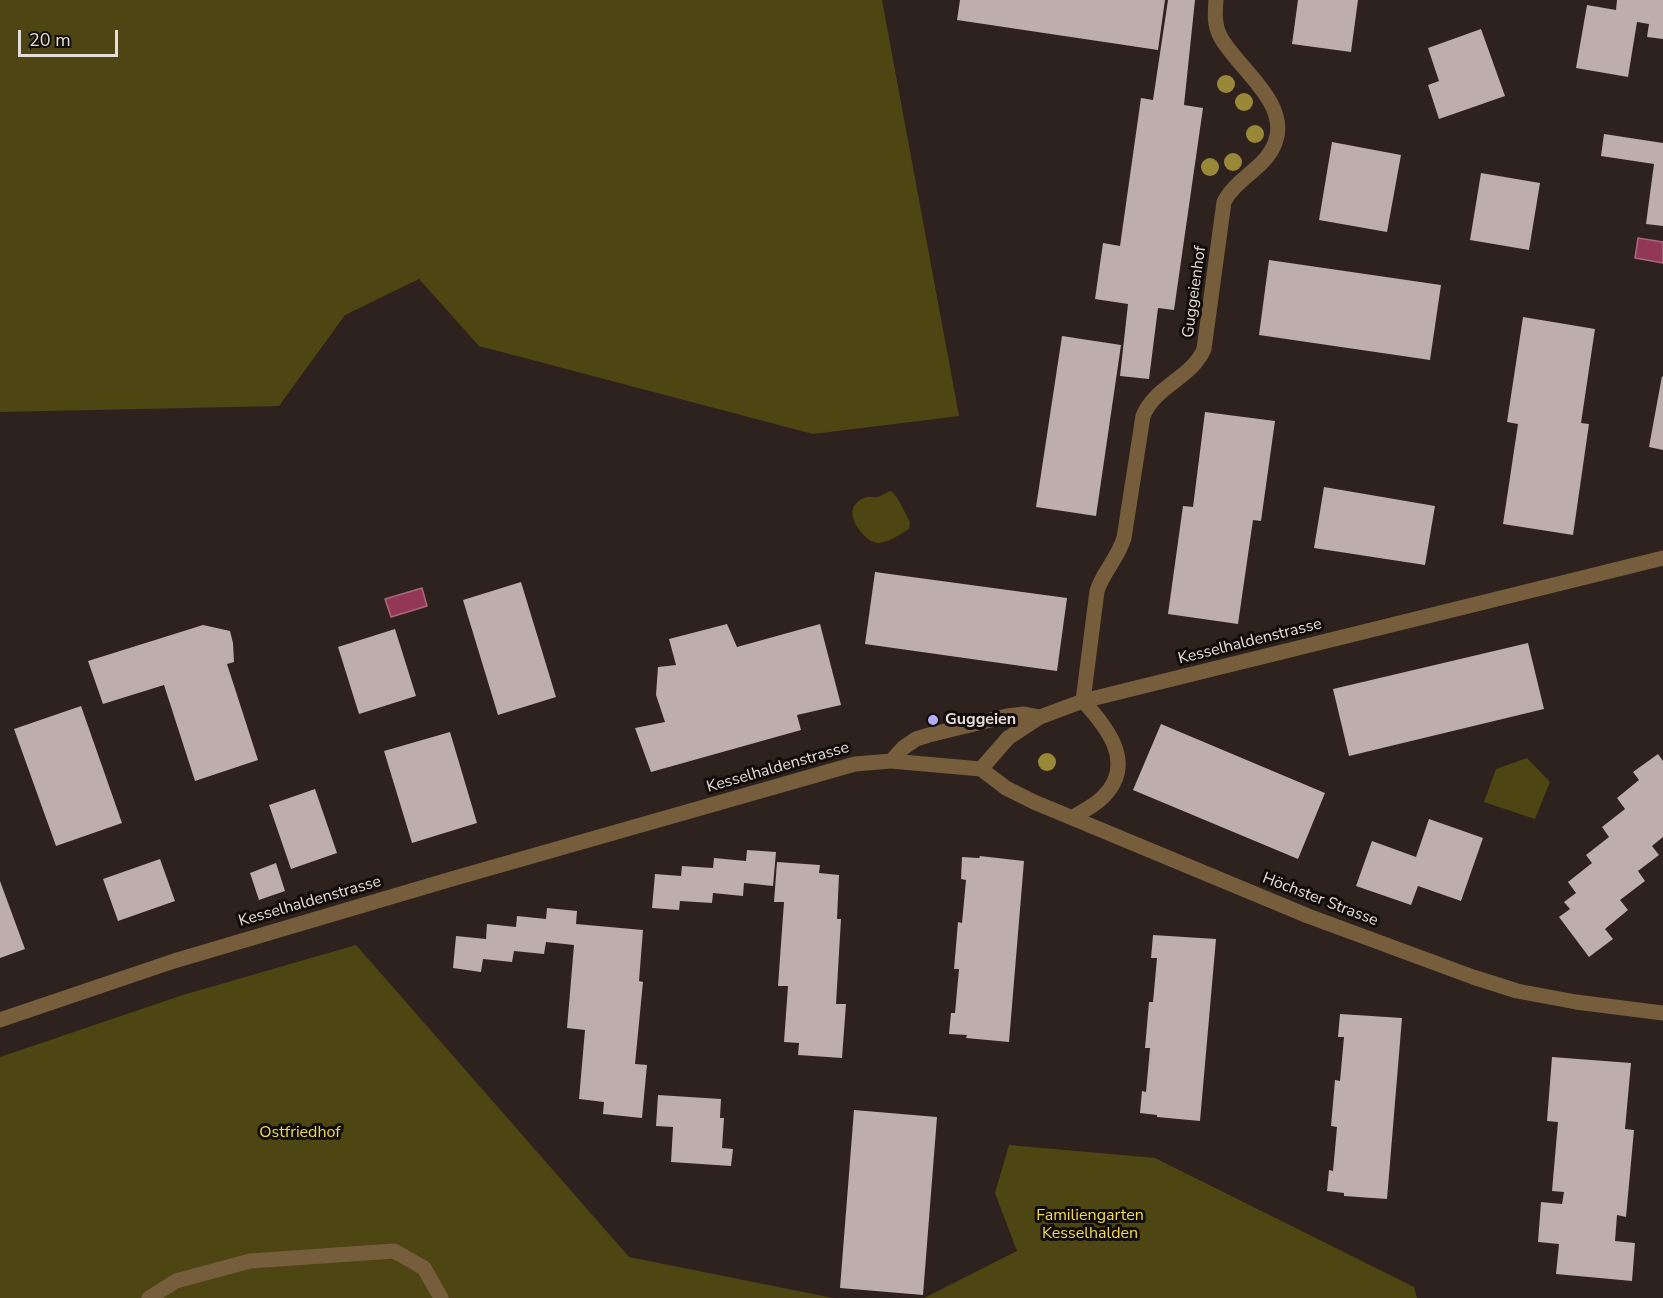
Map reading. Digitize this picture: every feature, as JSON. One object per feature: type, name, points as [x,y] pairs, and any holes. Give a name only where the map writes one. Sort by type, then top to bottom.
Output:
[{"type":"street","name":"Guggeienhof","points":[[1083,701],[1097,591],[1102,577],[1120,551],[1124,538],[1143,416],[1148,404],[1156,395],[1193,367],[1201,357],[1206,337],[1224,202],[1230,191],[1258,167],[1276,142],[1277,126],[1272,106],[1261,88],[1221,37],[1215,21],[1216,0]]},
{"type":"street","name":"Kesselhaldenstrasse","points":[[0,1020],[174,961],[454,878],[855,764],[891,761],[981,769],[1008,738],[1040,717],[1083,701],[1663,558]]},
{"type":"street","points":[[1073,817],[1103,797],[1115,778],[1118,767],[1114,743],[1108,730],[1083,701]]},
{"type":"street","points":[[891,761],[903,748],[929,735],[1007,716],[1024,714],[1040,717]]},
{"type":"street","name":"Höchster Strasse","points":[[981,769],[1006,788],[1073,817],[1308,916],[1473,977],[1517,991],[1546,997],[1625,1010],[1663,1013]]},
{"type":"street","points":[[149,1298],[176,1281],[250,1261],[394,1251],[424,1268],[441,1298]]},
{"type":"green space","points":[[0,0],[882,0],[959,416],[813,434],[479,346],[419,279],[345,315],[279,406],[0,412]]},
{"type":"green space","points":[[891,491],[910,522],[909,529],[886,542],[873,542],[858,529],[853,519],[853,510],[858,501],[864,498],[878,497]]},
{"type":"green space","points":[[1527,758],[1550,782],[1535,819],[1484,802],[1496,769]]},
{"type":"green space","name":"Ostfriedhof","points":[[356,945],[629,1257],[833,1298],[0,1298],[0,1057],[183,995]]},
{"type":"green space","name":"Familiengarten Kesselhalden","points":[[1009,1145],[1155,1158],[1414,1287],[1417,1298],[924,1298],[1017,1251],[995,1193]]},
{"type":"shaded area","points":[[1638,238],[1663,242],[1663,263],[1635,258]]},
{"type":"shaded area","points":[[422,588],[427,606],[391,617],[385,599]]},
{"type":"building","points":[[960,0],[1165,0],[1158,50],[957,20]]},
{"type":"building","points":[[1168,0],[1195,0],[1184,105],[1203,108],[1174,310],[1158,308],[1149,379],[1120,376],[1128,304],[1095,299],[1103,243],[1120,246],[1141,98],[1153,100]]},
{"type":"building","points":[[1298,0],[1358,0],[1351,52],[1292,44]]},
{"type":"building","points":[[1617,0],[1663,0],[1663,39],[1647,37],[1649,24],[1637,22],[1628,77],[1576,68],[1587,5],[1616,10]]},
{"type":"building","points":[[1481,29],[1505,96],[1439,119],[1428,85],[1439,81],[1428,48]]},
{"type":"building","points":[[1604,134],[1663,143],[1663,226],[1646,224],[1654,164],[1601,156]]},
{"type":"building","points":[[1332,142],[1401,155],[1387,232],[1319,220]]},
{"type":"building","points":[[1481,173],[1540,183],[1529,250],[1470,240]]},
{"type":"building","points":[[1269,260],[1441,285],[1430,360],[1259,335]]},
{"type":"building","points":[[1523,317],[1595,329],[1581,423],[1589,424],[1573,535],[1503,524],[1518,424],[1507,422]]},
{"type":"building","points":[[1062,336],[1121,345],[1096,516],[1036,507]]},
{"type":"building","points":[[1663,377],[1663,450],[1649,447]]},
{"type":"building","points":[[1205,412],[1275,421],[1261,521],[1253,520],[1238,624],[1168,614],[1183,506],[1193,507]]},
{"type":"building","points":[[1324,487],[1435,506],[1425,565],[1314,548]]},
{"type":"building","points":[[875,572],[1067,598],[1057,671],[865,644]]},
{"type":"building","points":[[521,582],[556,697],[498,715],[463,600]]},
{"type":"building","points":[[727,624],[737,647],[820,624],[841,705],[797,715],[801,730],[651,772],[635,728],[665,722],[656,695],[658,667],[676,665],[669,639]]},
{"type":"building","points":[[203,625],[230,631],[234,662],[227,664],[258,760],[195,781],[164,685],[103,704],[88,661]]},
{"type":"building","points":[[395,629],[416,696],[359,714],[338,647]]},
{"type":"building","points":[[1528,643],[1544,709],[1349,756],[1333,689]]},
{"type":"building","points":[[81,706],[122,823],[56,846],[14,729]]},
{"type":"building","points":[[1161,724],[1325,793],[1298,859],[1133,790]]},
{"type":"building","points":[[450,732],[477,823],[412,843],[384,751]]},
{"type":"building","points":[[1658,754],[1663,761],[1663,837],[1652,846],[1659,855],[1638,871],[1645,881],[1620,900],[1628,910],[1605,929],[1613,939],[1589,957],[1559,917],[1570,909],[1564,902],[1576,893],[1568,882],[1592,863],[1586,855],[1609,837],[1602,827],[1625,809],[1617,798],[1639,780],[1633,772]]},
{"type":"building","points":[[315,789],[337,853],[291,869],[269,805]]},
{"type":"building","points":[[1429,819],[1483,838],[1461,901],[1418,886],[1411,905],[1356,886],[1372,841],[1416,857]]},
{"type":"building","points":[[747,850],[776,852],[773,886],[744,883],[743,896],[713,893],[712,903],[680,901],[679,910],[652,908],[655,874],[681,876],[682,866],[713,868],[714,858],[746,861]]},
{"type":"building","points":[[980,856],[1024,861],[1009,1042],[949,1034],[951,1013],[955,1013],[959,969],[954,969],[958,922],[962,923],[966,880],[961,879],[962,857],[979,858]]},
{"type":"building","points":[[160,859],[175,901],[118,921],[103,879]]},
{"type":"building","points":[[777,862],[820,865],[819,873],[839,875],[837,919],[841,919],[836,1004],[846,1004],[842,1058],[798,1055],[799,1043],[784,1042],[788,986],[778,986],[784,902],[774,902]]},
{"type":"building","points":[[276,863],[285,891],[259,900],[250,873]]},
{"type":"building","points":[[0,881],[25,949],[0,958]]},
{"type":"building","points":[[547,908],[577,911],[576,924],[643,930],[639,981],[643,982],[635,1064],[647,1065],[642,1118],[603,1114],[604,1102],[579,1099],[585,1030],[567,1028],[574,945],[546,942],[544,954],[514,951],[512,962],[483,959],[481,972],[453,968],[456,936],[486,939],[487,924],[516,927],[517,916],[546,919]]},
{"type":"building","points":[[1153,935],[1216,939],[1200,1121],[1140,1113],[1142,1091],[1146,1092],[1150,1048],[1145,1048],[1149,1002],[1153,1002],[1157,958],[1151,958]]},
{"type":"building","points":[[1340,1014],[1402,1018],[1387,1199],[1344,1196],[1344,1193],[1327,1191],[1329,1170],[1333,1171],[1337,1127],[1331,1126],[1335,1080],[1340,1081],[1344,1037],[1338,1037]]},
{"type":"building","points":[[1552,1057],[1631,1063],[1625,1129],[1634,1130],[1626,1217],[1617,1215],[1615,1241],[1635,1243],[1632,1281],[1556,1274],[1559,1244],[1538,1242],[1541,1202],[1562,1204],[1564,1192],[1552,1191],[1558,1122],[1547,1121]]},
{"type":"building","points":[[658,1095],[721,1099],[720,1118],[724,1118],[722,1148],[733,1149],[731,1166],[671,1162],[673,1127],[656,1126]]},
{"type":"building","points":[[854,1110],[937,1117],[923,1295],[840,1288]]},
{"type":"place","name":"Guggeien","points":[[933,720]]}]
